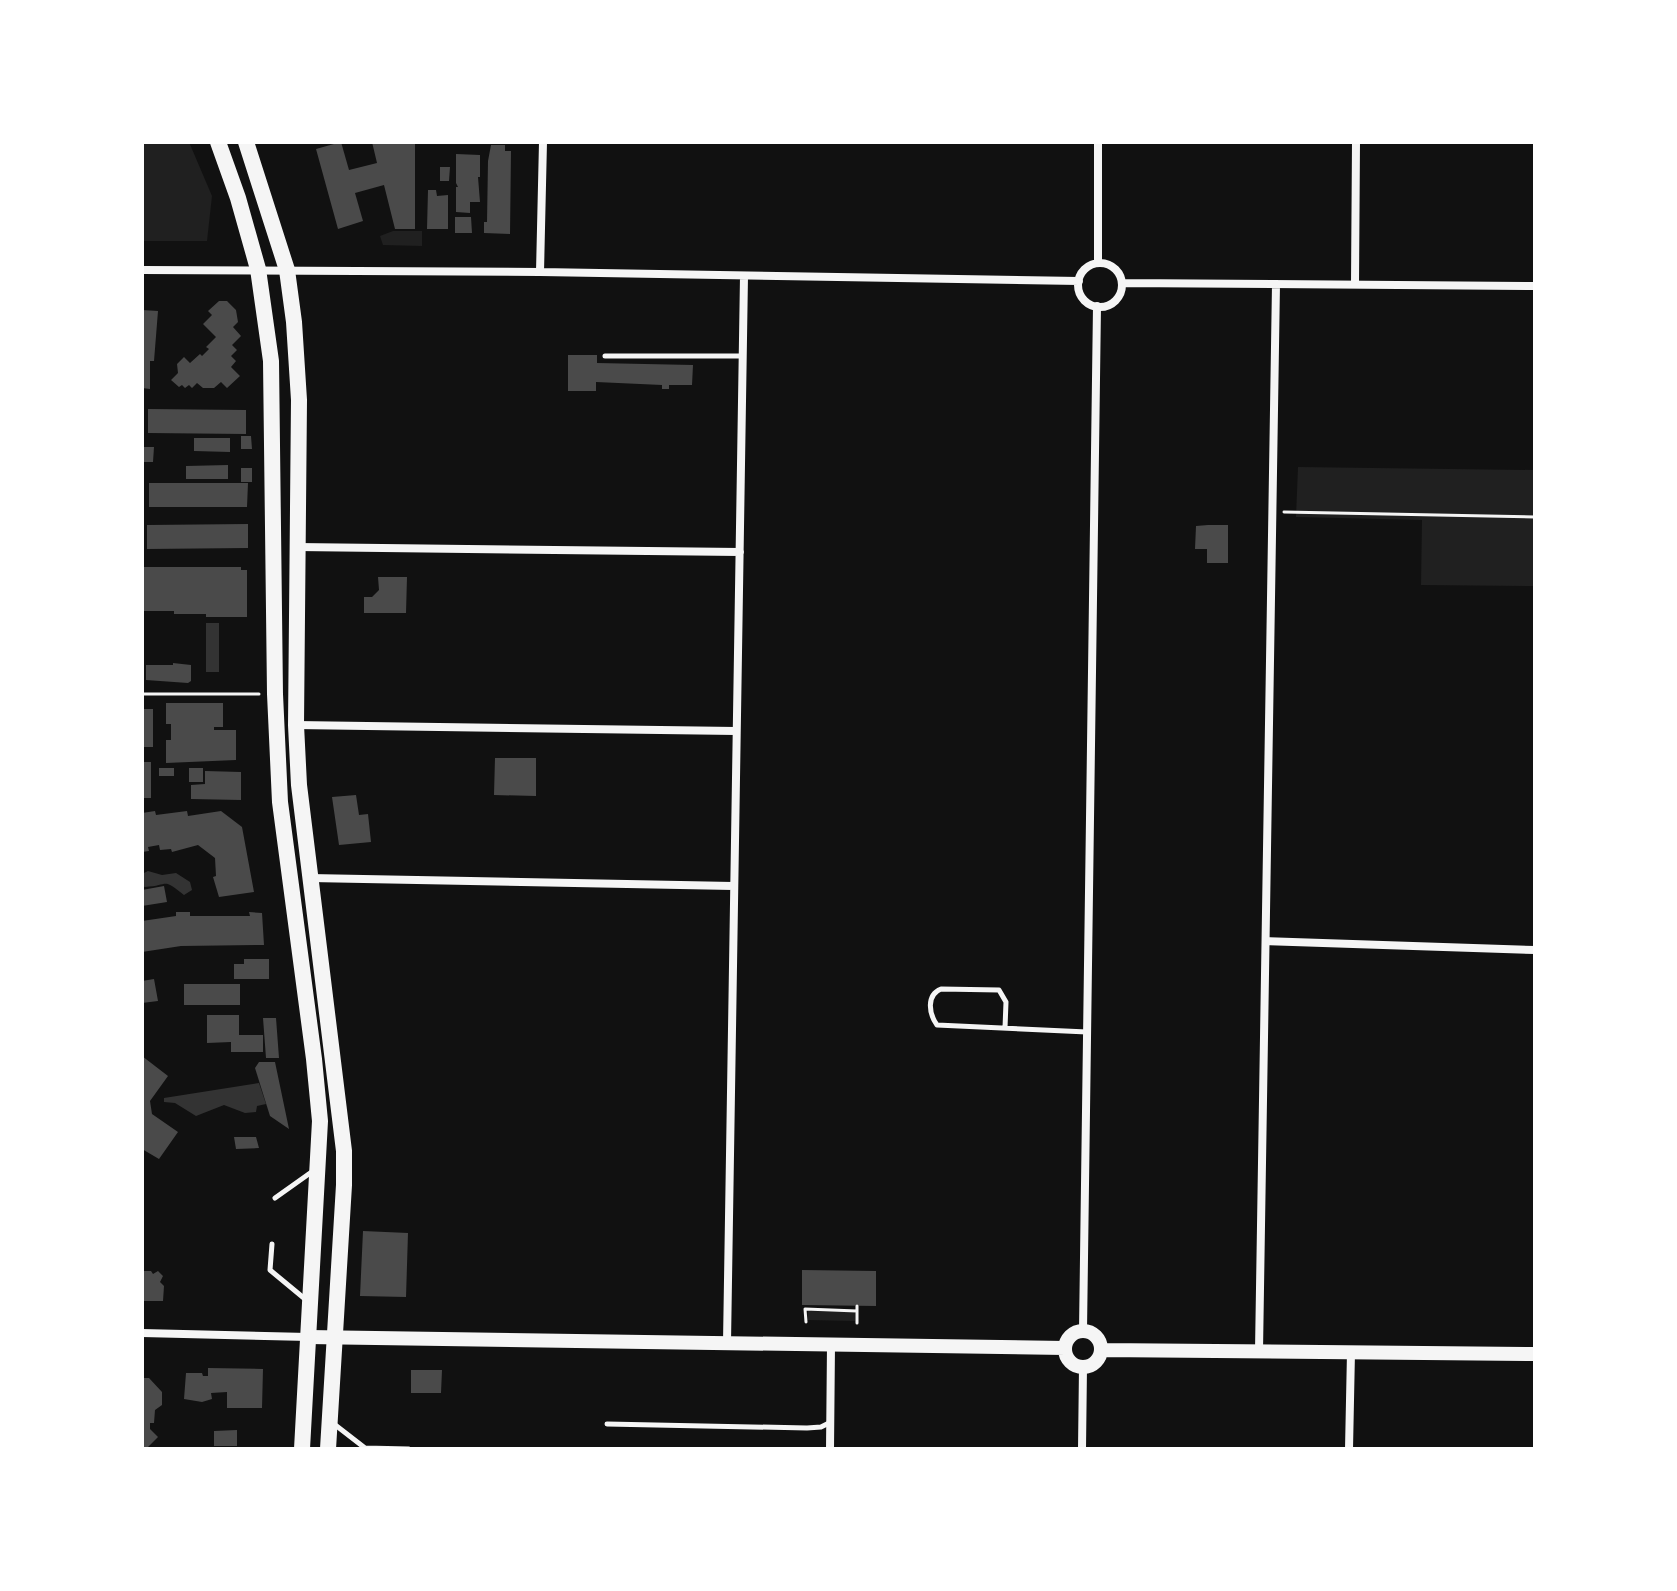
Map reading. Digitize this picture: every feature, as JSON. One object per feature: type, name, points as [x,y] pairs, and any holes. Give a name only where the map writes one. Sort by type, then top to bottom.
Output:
[{"type":"highway","points":[[218,142],[258,269],[271,361],[275,694],[280,802],[318,1091],[319,1166],[302,1449]]},
{"type":"highway","points":[[246,142],[287,270],[299,400],[296,725],[300,797],[344,1151],[328,1449]]},
{"type":"main road","points":[[1083,1331],[1098,1338],[1102,1350],[1095,1363],[1083,1367],[1069,1360],[1065,1348],[1072,1334],[1083,1331]]},
{"type":"main road","points":[[308,1337],[1065,1348]]},
{"type":"main road","points":[[1102,1350],[1535,1354]]},
{"type":"street","points":[[540,272],[543,142]]},
{"type":"street","points":[[1098,142],[1098,263]]},
{"type":"street","points":[[1355,284],[1356,142]]},
{"type":"street","points":[[1098,263],[1110,265],[1122,283],[1114,302],[1097,306],[1082,298],[1079,281],[1083,271],[1098,263]]},
{"type":"street","points":[[142,270],[540,272],[1079,281]]},
{"type":"street","points":[[727,1343],[744,276]]},
{"type":"street","points":[[1122,283],[1535,286]]},
{"type":"street","points":[[1259,1351],[1276,284]]},
{"type":"street","points":[[1083,1331],[1097,306]]},
{"type":"street","points":[[297,547],[740,552]]},
{"type":"street","points":[[296,725],[736,731]]},
{"type":"street","points":[[309,878],[733,886]]},
{"type":"street","points":[[1266,941],[1535,950]]},
{"type":"street","points":[[142,1333],[308,1337]]},
{"type":"street","points":[[830,1449],[831,1345]]},
{"type":"street","points":[[1349,1449],[1351,1352]]},
{"type":"street","points":[[1082,1449],[1083,1367]]},
{"type":"lane","points":[[605,356],[743,356]]},
{"type":"lane","points":[[1005,1028],[1006,1002],[999,990],[941,989],[935,991],[931,998],[931,1018],[937,1025],[1087,1032]]},
{"type":"lane","points":[[275,1198],[319,1166]]},
{"type":"lane","points":[[272,1244],[270,1270],[309,1302]]},
{"type":"lane","points":[[330,1421],[365,1448],[409,1449]]},
{"type":"lane","points":[[607,1424],[813,1428],[830,1422]]},
{"type":"path","points":[[1272,512],[1535,517]]},
{"type":"path","points":[[142,694],[275,694]]},
{"type":"path","points":[[806,1322],[805,1309],[857,1308],[857,1323]]},
{"type":"shaded area","points":[[142,142],[189,142],[212,196],[207,241],[142,241]]},
{"type":"shaded area","points":[[393,231],[422,231],[422,246],[383,245],[380,236]]},
{"type":"shaded area","points":[[1298,467],[1535,470],[1535,586],[1421,585],[1422,520],[1296,517]]},
{"type":"shaded area","points":[[206,623],[219,623],[219,672],[206,672]]},
{"type":"shaded area","points":[[148,871],[162,875],[176,873],[190,882],[192,890],[184,895],[168,884],[142,886],[142,874]]},
{"type":"shaded area","points":[[259,1083],[266,1104],[257,1106],[256,1112],[245,1113],[224,1105],[196,1116],[175,1103],[164,1102],[164,1098]]},
{"type":"shaded area","points":[[808,1311],[855,1312],[855,1321],[807,1320]]},
{"type":"building","points":[[341,142],[349,170],[377,163],[372,142],[415,142],[415,229],[395,229],[384,185],[355,193],[363,221],[338,229],[316,149]]},
{"type":"building","points":[[491,145],[505,145],[505,151],[511,151],[510,234],[484,233]]},
{"type":"building","points":[[456,154],[480,155],[480,202],[470,202],[470,213],[456,212]]},
{"type":"building","points":[[440,167],[450,167],[449,181],[440,181]]},
{"type":"building","points":[[428,190],[436,190],[437,196],[448,195],[448,229],[427,229]]},
{"type":"building","points":[[455,217],[471,217],[472,233],[455,233]]},
{"type":"building","points":[[219,301],[227,301],[236,310],[238,322],[233,327],[241,336],[232,345],[237,350],[231,356],[236,361],[231,367],[240,376],[227,388],[221,382],[214,388],[203,388],[197,383],[192,388],[189,385],[179,387],[171,380],[178,373],[177,364],[184,357],[190,363],[200,354],[202,356],[216,337],[203,324],[212,315],[208,311]]},
{"type":"building","points":[[142,310],[158,311],[154,361],[150,361],[150,389],[142,388]]},
{"type":"building","points":[[568,355],[597,355],[597,363],[693,365],[692,385],[669,385],[669,389],[662,389],[662,385],[596,382],[596,391],[568,391]]},
{"type":"building","points":[[148,409],[246,410],[246,434],[148,433]]},
{"type":"building","points":[[241,436],[251,436],[252,449],[241,449]]},
{"type":"building","points":[[194,438],[230,438],[230,452],[194,451]]},
{"type":"building","points":[[142,447],[154,447],[153,462],[142,462]]},
{"type":"building","points":[[228,465],[228,479],[186,479],[186,466]]},
{"type":"building","points":[[241,468],[252,468],[252,482],[241,482]]},
{"type":"building","points":[[149,483],[248,483],[247,507],[149,507]]},
{"type":"building","points":[[248,524],[248,548],[147,549],[147,525]]},
{"type":"building","points":[[1228,525],[1228,563],[1207,563],[1207,549],[1195,549],[1196,526]]},
{"type":"building","points":[[142,567],[241,567],[241,570],[247,570],[247,617],[142,611]]},
{"type":"building","points":[[378,577],[407,577],[406,613],[364,613],[364,597],[372,597],[379,590]]},
{"type":"building","points":[[146,665],[191,665],[191,681],[146,680]]},
{"type":"building","points":[[166,703],[223,703],[223,727],[214,727],[214,730],[236,730],[236,760],[166,763],[166,740],[171,740],[171,724],[166,724]]},
{"type":"building","points":[[142,709],[153,709],[153,747],[142,747]]},
{"type":"building","points":[[495,758],[536,758],[536,796],[494,795]]},
{"type":"building","points":[[142,762],[151,762],[151,798],[142,798]]},
{"type":"building","points":[[159,768],[174,768],[174,776],[159,776]]},
{"type":"building","points":[[189,768],[203,768],[203,782],[189,782]]},
{"type":"building","points":[[205,771],[241,772],[241,800],[191,799],[191,785],[205,784]]},
{"type":"building","points":[[356,795],[359,815],[368,814],[371,842],[339,845],[332,797]]},
{"type":"building","points":[[155,811],[156,815],[187,811],[188,816],[221,811],[242,827],[254,892],[219,897],[213,877],[216,876],[215,858],[198,845],[172,852],[171,849],[160,850],[159,845],[142,852],[142,813]]},
{"type":"building","points":[[164,886],[167,902],[142,906],[142,890]]},
{"type":"building","points":[[176,912],[190,912],[190,916],[250,916],[249,912],[262,913],[264,945],[181,946],[142,952],[142,921],[176,916]]},
{"type":"building","points":[[244,959],[269,959],[269,979],[234,979],[234,964],[244,964]]},
{"type":"building","points":[[154,979],[158,1001],[142,1003],[142,981]]},
{"type":"building","points":[[184,984],[240,984],[240,1005],[184,1005]]},
{"type":"building","points":[[207,1015],[239,1015],[239,1035],[263,1035],[263,1052],[231,1052],[231,1042],[207,1043]]},
{"type":"building","points":[[263,1018],[276,1018],[279,1058],[266,1058]]},
{"type":"building","points":[[142,1056],[168,1076],[150,1101],[152,1114],[178,1132],[159,1159],[142,1149]]},
{"type":"building","points":[[259,1062],[275,1062],[289,1129],[270,1116],[255,1068]]},
{"type":"building","points":[[234,1137],[256,1137],[259,1148],[236,1149]]},
{"type":"building","points":[[363,1231],[408,1233],[406,1297],[360,1296]]},
{"type":"building","points":[[802,1270],[876,1271],[876,1306],[802,1305]]},
{"type":"building","points":[[142,1271],[153,1274],[158,1271],[163,1276],[160,1282],[164,1286],[163,1301],[142,1301]]},
{"type":"building","points":[[208,1368],[263,1369],[262,1408],[227,1408],[227,1392],[211,1393],[212,1399],[202,1402],[184,1399],[186,1373],[208,1376]]},
{"type":"building","points":[[411,1370],[442,1370],[441,1393],[411,1393]]},
{"type":"building","points":[[142,1378],[149,1378],[162,1392],[162,1405],[155,1410],[154,1423],[150,1423],[150,1429],[158,1437],[148,1447],[142,1447]]},
{"type":"building","points":[[237,1430],[237,1446],[214,1446],[214,1431]]}]
